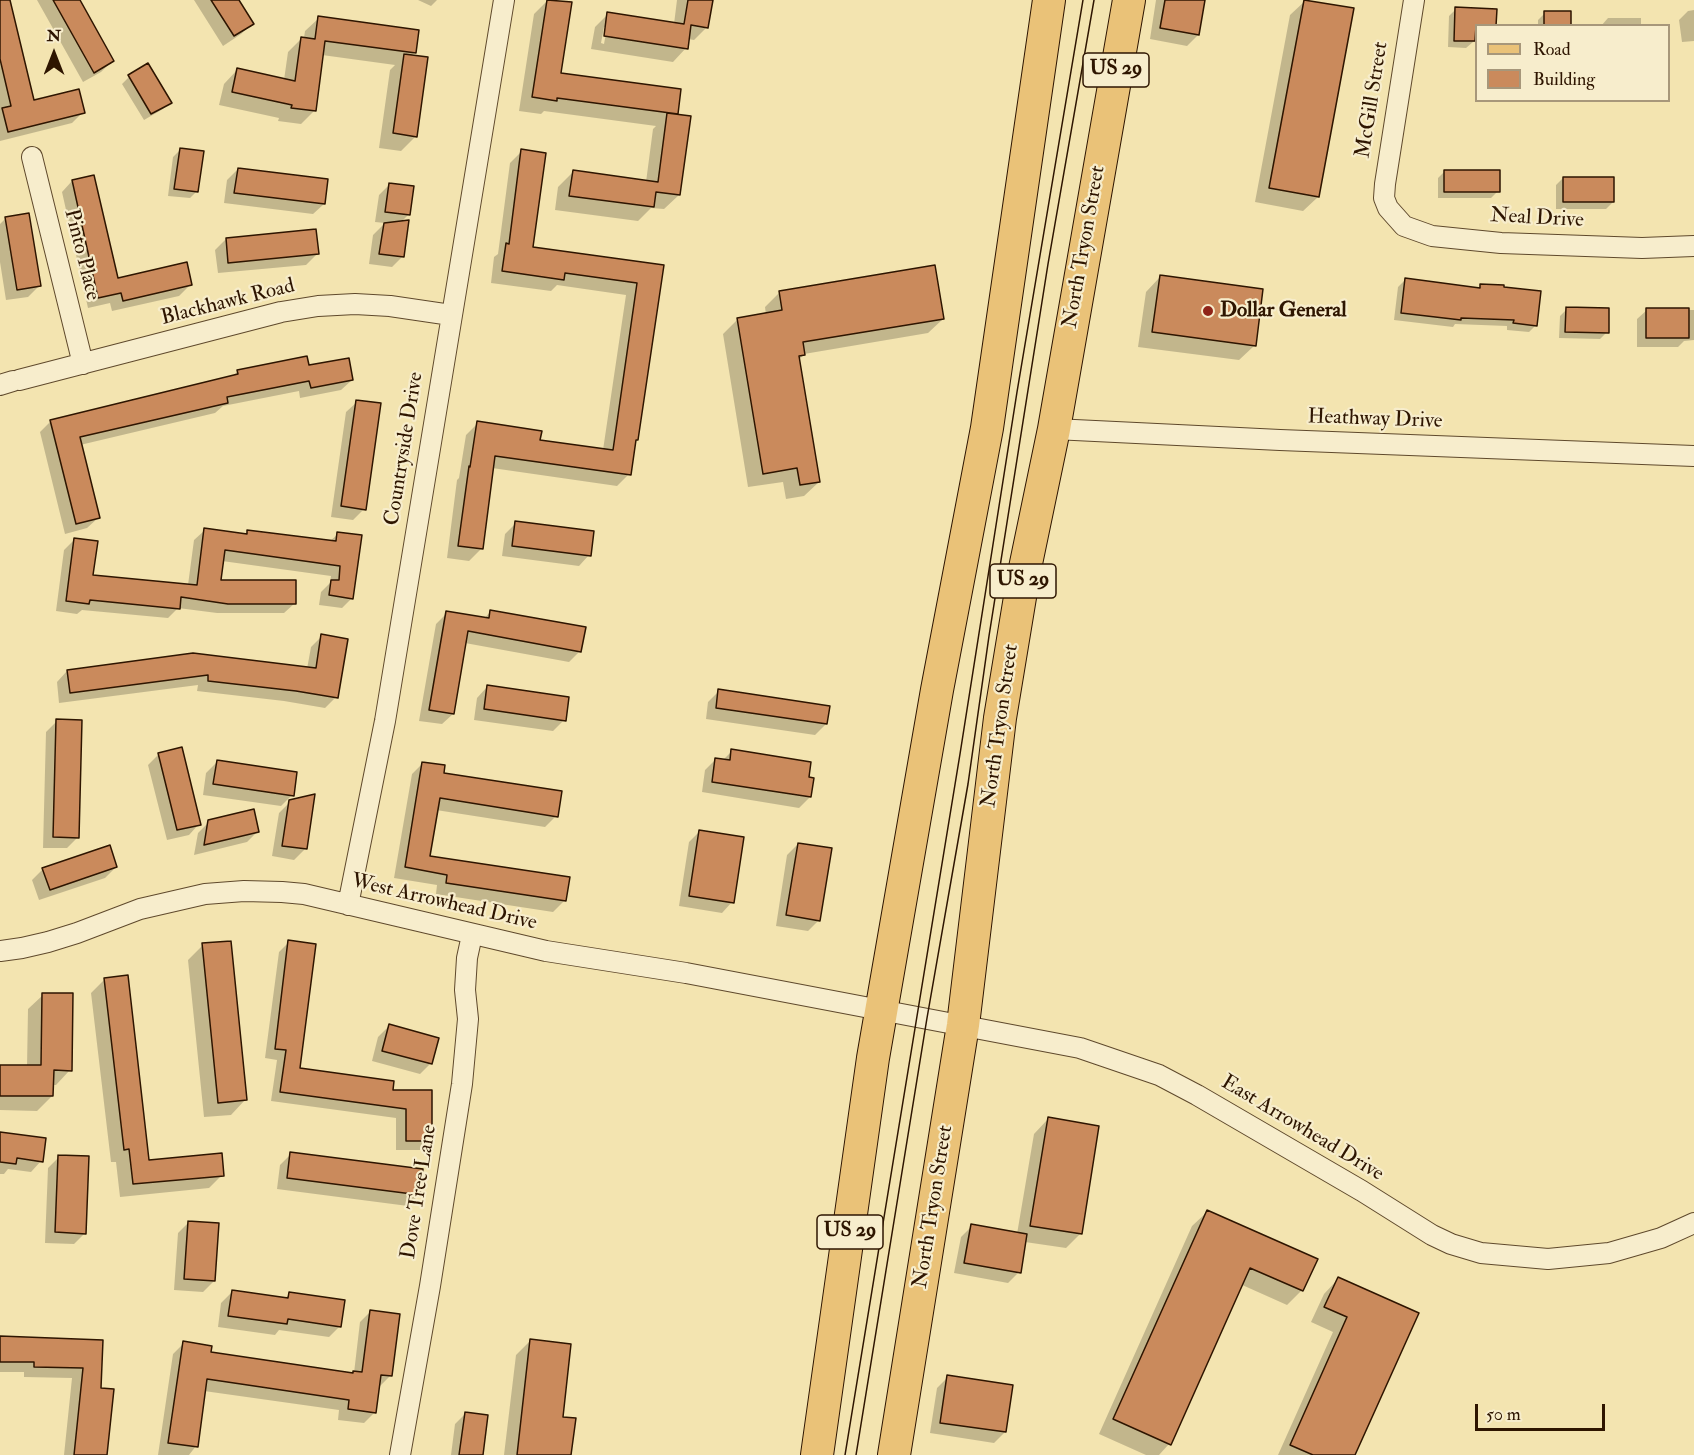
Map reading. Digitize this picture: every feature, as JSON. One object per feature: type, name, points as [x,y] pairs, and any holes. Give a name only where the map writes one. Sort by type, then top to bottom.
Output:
[{"type":"main road","name":"US 29","points":[[817,1455],[881,1009],[937,690],[987,428],[1049,0]]},
{"type":"main road","name":"North Tryon Street","points":[[894,1455],[963,1024],[1000,718],[1024,573],[1054,429],[1129,0]]},
{"type":"street","name":"Countryside Drive","points":[[348,905],[385,722],[504,0]]},
{"type":"street","name":"McGill Street","points":[[1388,208],[1384,198],[1384,184],[1414,0]]},
{"type":"street","name":"Pinto Place","points":[[32,157],[83,364]]},
{"type":"street","name":"Neal Drive","points":[[1388,208],[1404,226],[1432,236],[1501,243],[1569,246],[1642,248],[1694,246]]},
{"type":"street","name":"Blackhawk Road","points":[[11,382],[281,312],[318,306],[355,304],[390,306],[451,315]]},
{"type":"street","name":"Heathway Drive","points":[[1054,429],[1694,456]]},
{"type":"street","name":"West Arrowhead Drive","points":[[0,951],[48,942],[146,908],[205,894],[244,891],[282,892],[304,894],[546,951],[686,973],[881,1009]]},
{"type":"street","name":"Dove Tree Lane","points":[[400,1455],[462,1084],[468,1019],[465,990],[467,958],[472,935]]},
{"type":"street","name":"East Arrowhead Drive","points":[[881,1009],[1080,1048],[1159,1075],[1341,1179],[1432,1235],[1451,1244],[1481,1253],[1548,1259],[1609,1253],[1693,1226]]},
{"type":"building","points":[[0,0],[10,0],[34,100],[79,89],[85,113],[8,132],[2,108],[11,106],[0,59]]},
{"type":"building","points":[[53,0],[80,0],[114,61],[94,73]]},
{"type":"building","points":[[211,0],[239,0],[254,24],[234,36]]},
{"type":"building","points":[[547,0],[572,2],[561,73],[681,89],[678,114],[557,98],[557,101],[532,97]]},
{"type":"building","points":[[688,0],[713,0],[708,28],[691,25],[688,49],[604,36],[607,12],[684,24]]},
{"type":"building","points":[[1165,0],[1205,0],[1199,35],[1160,28]]},
{"type":"building","points":[[1304,0],[1354,8],[1319,197],[1269,188]]},
{"type":"building","points":[[1455,7],[1497,9],[1496,24],[1475,24],[1475,41],[1454,41]]},
{"type":"building","points":[[1544,11],[1571,11],[1571,24],[1544,24]]},
{"type":"building","points":[[318,16],[419,30],[416,53],[325,41],[316,111],[291,108],[292,105],[232,92],[237,68],[295,81],[301,37],[315,39]]},
{"type":"building","points":[[404,54],[428,57],[417,137],[393,133]]},
{"type":"building","points":[[148,63],[172,103],[151,114],[128,75]]},
{"type":"building","points":[[667,113],[691,116],[680,195],[656,192],[654,207],[569,196],[573,170],[658,182]]},
{"type":"building","points":[[180,148],[204,151],[198,192],[174,189]]},
{"type":"building","points":[[521,149],[546,153],[533,247],[664,265],[638,440],[636,440],[631,475],[495,456],[483,549],[458,546],[477,421],[542,431],[540,440],[613,450],[637,283],[565,273],[564,280],[502,271],[506,243],[509,244]]},
{"type":"building","points":[[238,168],[328,179],[325,204],[234,193]]},
{"type":"building","points":[[1444,170],[1500,170],[1500,192],[1444,192]]},
{"type":"building","points":[[94,175],[118,278],[187,262],[192,285],[123,301],[121,293],[98,298],[72,180]]},
{"type":"building","points":[[1563,177],[1614,177],[1614,202],[1563,202]]},
{"type":"building","points":[[389,183],[414,186],[410,215],[385,212]]},
{"type":"building","points":[[29,213],[41,286],[17,290],[5,217]]},
{"type":"building","points":[[409,220],[404,257],[379,254],[384,223]]},
{"type":"building","points":[[316,229],[319,254],[228,263],[226,238]]},
{"type":"building","points":[[935,265],[944,319],[803,342],[805,355],[799,356],[820,482],[800,485],[797,468],[763,474],[737,318],[782,310],[779,291]]},
{"type":"building","name":"Dollar General","points":[[1160,275],[1263,289],[1256,346],[1152,332]]},
{"type":"building","points":[[1405,278],[1480,288],[1480,284],[1504,285],[1504,287],[1541,291],[1537,326],[1513,323],[1514,320],[1461,318],[1461,320],[1401,313]]},
{"type":"building","points":[[1566,307],[1609,308],[1609,333],[1565,332]]},
{"type":"building","points":[[1646,308],[1689,308],[1689,338],[1646,338]]},
{"type":"building","points":[[307,356],[309,365],[349,358],[353,380],[311,388],[309,381],[227,397],[228,403],[80,437],[100,518],[76,524],[50,420],[238,374],[237,370]]},
{"type":"building","points":[[356,400],[381,403],[366,510],[341,506]]},
{"type":"building","points":[[515,521],[594,531],[591,556],[512,546]]},
{"type":"building","points":[[204,528],[247,534],[247,530],[336,541],[337,532],[362,535],[353,599],[329,595],[331,580],[339,580],[340,566],[225,550],[221,580],[296,580],[296,604],[228,604],[181,597],[180,609],[90,600],[89,604],[66,601],[74,538],[98,541],[93,575],[197,585]]},
{"type":"building","points":[[490,610],[586,627],[581,652],[468,631],[454,714],[429,710],[446,611],[489,618]]},
{"type":"building","points":[[321,634],[348,639],[338,698],[208,681],[208,675],[70,693],[67,670],[193,653],[316,668]]},
{"type":"building","points":[[487,685],[569,697],[566,721],[484,709]]},
{"type":"building","points":[[718,689],[830,706],[827,724],[716,708]]},
{"type":"building","points":[[56,719],[82,720],[79,838],[53,837]]},
{"type":"building","points":[[182,747],[201,825],[177,830],[158,753]]},
{"type":"building","points":[[731,749],[811,762],[809,777],[814,778],[811,797],[712,782],[715,758],[730,760]]},
{"type":"building","points":[[217,760],[297,772],[294,796],[213,784]]},
{"type":"building","points":[[422,762],[445,765],[444,773],[562,791],[558,817],[440,798],[430,856],[570,877],[566,901],[446,883],[447,875],[405,867]]},
{"type":"building","points":[[315,794],[307,849],[282,846],[289,800]]},
{"type":"building","points":[[254,809],[259,832],[204,845],[208,820]]},
{"type":"building","points":[[699,830],[744,837],[734,903],[689,896]]},
{"type":"building","points":[[798,843],[832,848],[820,921],[786,915]]},
{"type":"building","points":[[110,845],[117,867],[50,890],[42,868]]},
{"type":"building","points":[[288,940],[316,944],[300,1068],[394,1081],[393,1090],[432,1090],[432,1141],[406,1141],[406,1109],[280,1092],[286,1050],[275,1049]]},
{"type":"building","points":[[231,941],[247,1100],[218,1103],[202,943]]},
{"type":"building","points":[[128,975],[149,1160],[222,1153],[224,1176],[133,1184],[129,1149],[124,1150],[104,978]]},
{"type":"building","points":[[42,993],[73,993],[72,1071],[54,1070],[53,1096],[0,1096],[0,1065],[41,1065]]},
{"type":"building","points":[[389,1024],[439,1038],[432,1064],[382,1051]]},
{"type":"building","points":[[1048,1117],[1099,1126],[1082,1234],[1030,1226]]},
{"type":"building","points":[[0,1132],[46,1138],[43,1162],[17,1158],[16,1164],[0,1162]]},
{"type":"building","points":[[290,1152],[423,1169],[420,1195],[287,1178]]},
{"type":"building","points":[[58,1155],[89,1156],[86,1234],[55,1232]]},
{"type":"building","points":[[1207,1210],[1318,1259],[1303,1291],[1250,1268],[1171,1445],[1113,1419]]},
{"type":"building","points":[[188,1221],[219,1223],[215,1281],[184,1279]]},
{"type":"building","points":[[971,1224],[1027,1234],[1021,1273],[964,1263]]},
{"type":"building","points":[[1338,1277],[1419,1313],[1355,1455],[1313,1455],[1290,1445],[1347,1317],[1324,1307]]},
{"type":"building","points":[[232,1290],[288,1298],[289,1292],[345,1300],[341,1327],[288,1319],[287,1324],[228,1316]]},
{"type":"building","points":[[370,1310],[400,1314],[392,1376],[381,1375],[376,1413],[348,1409],[349,1400],[207,1379],[198,1447],[168,1443],[183,1341],[212,1346],[211,1352],[353,1373],[353,1371],[362,1372]]},
{"type":"building","points":[[0,1336],[103,1340],[101,1388],[114,1389],[107,1455],[74,1455],[83,1368],[34,1367],[34,1362],[0,1362]]},
{"type":"building","points":[[530,1339],[571,1344],[563,1417],[576,1418],[571,1455],[517,1455]]},
{"type":"building","points":[[947,1375],[1013,1385],[1006,1432],[940,1423]]},
{"type":"building","points":[[465,1412],[488,1415],[483,1455],[459,1455]]},
{"type":"tram line","points":[[845,1455],[1017,392],[1083,0]]},
{"type":"tram line","points":[[856,1455],[927,1018],[968,784],[1048,264],[1094,0]]},
{"type":"place","name":"Dollar General","points":[[1208,311]]}]
